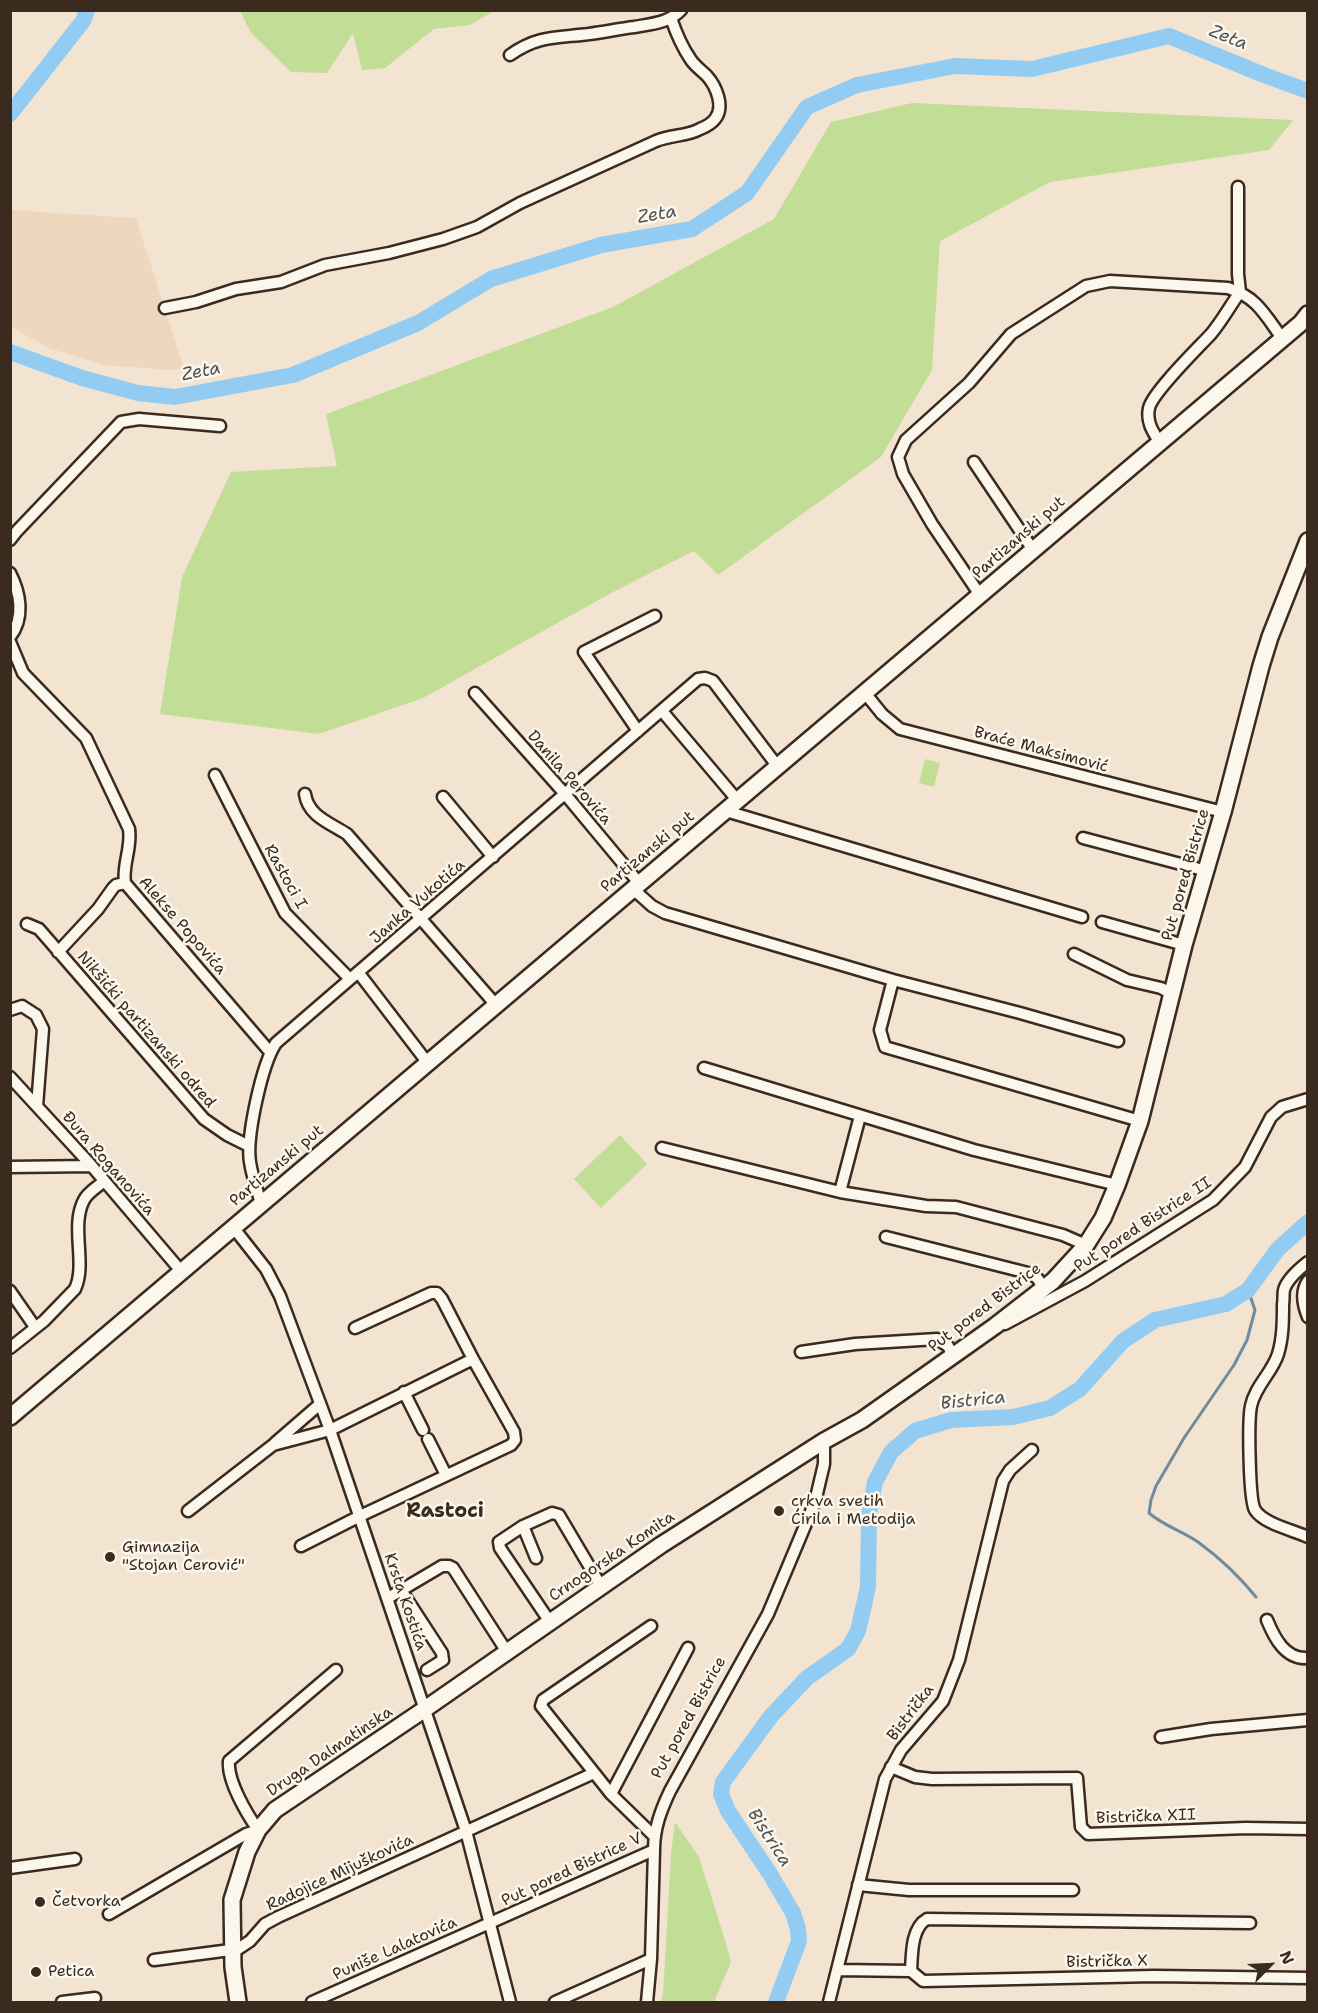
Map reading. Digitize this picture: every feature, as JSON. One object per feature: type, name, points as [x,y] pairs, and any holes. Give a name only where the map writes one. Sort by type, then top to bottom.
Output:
[{"type":"street","points":[[510,54],[525,44],[549,38],[600,33],[646,25],[671,18],[681,10]]},
{"type":"street","points":[[165,308],[196,302],[236,289],[281,282],[325,265],[388,253],[443,239],[477,227],[520,203],[667,136],[703,128],[715,120],[718,113],[717,95],[710,79],[693,63],[686,52],[671,18]]},
{"type":"street","points":[[1160,442],[1151,428],[1148,417],[1149,406],[1157,393],[1213,331],[1240,292],[1238,187]]},
{"type":"street","points":[[980,595],[932,524],[903,474],[898,458],[906,440],[969,383],[1011,334],[1086,286],[1110,281],[1228,288],[1240,292],[1258,305],[1282,338]]},
{"type":"street","name":"Partizanski put","points":[[10,1417],[1301,323],[1308,314]]},
{"type":"street","points":[[10,540],[121,422],[139,419],[219,426]]},
{"type":"street","points":[[974,462],[1032,550]]},
{"type":"street","name":"Put pored Bistrice","points":[[654,1836],[659,1815],[669,1791],[772,1604],[815,1502],[824,1464],[824,1441],[862,1420],[995,1326],[1048,1285],[1086,1245],[1099,1226],[1117,1185],[1140,1121],[1184,945],[1207,871],[1264,657],[1308,541]]},
{"type":"street","points":[[10,573],[20,598],[17,623],[10,637]]},
{"type":"street","points":[[638,731],[584,652],[655,616]]},
{"type":"street","name":"Alekse Popovića","points":[[10,642],[23,673],[87,738],[129,829],[130,843],[123,872],[125,883],[270,1052]]},
{"type":"street","name":"Janka Vukotića","points":[[261,1203],[250,1161],[249,1146],[270,1052],[284,1036],[698,679],[705,678],[712,681],[778,767]]},
{"type":"street","name":"Danila Perovića","points":[[475,693],[565,794],[652,906],[665,913],[893,980],[1020,1012],[1118,1041]]},
{"type":"street","name":"Braće Maksimović","points":[[865,693],[882,714],[900,729],[1223,812]]},
{"type":"street","points":[[662,711],[732,806],[1082,917]]},
{"type":"street","name":"Rastoci I","points":[[215,775],[285,913],[354,976],[427,1062]]},
{"type":"street","points":[[305,794],[306,803],[316,815],[347,834],[496,1005]]},
{"type":"street","points":[[443,797],[493,856]]},
{"type":"street","points":[[1083,838],[1207,871]]},
{"type":"street","points":[[58,952],[99,909],[113,888],[125,883]]},
{"type":"street","points":[[1102,922],[1184,945]]},
{"type":"street","name":"Nikšićki partizanski odred","points":[[27,924],[39,929],[204,1119],[227,1135],[249,1146]]},
{"type":"street","points":[[1074,954],[1127,980],[1161,988],[1172,994]]},
{"type":"street","points":[[893,980],[879,1030],[885,1047],[1140,1121]]},
{"type":"street","points":[[10,1010],[22,1006],[36,1015],[43,1029],[37,1106]]},
{"type":"street","points":[[704,1068],[974,1150],[1117,1185]]},
{"type":"street","name":"Đura Roganovića","points":[[10,1077],[92,1166],[181,1271]]},
{"type":"street","name":"Put pored Bistrice II","points":[[995,1326],[1012,1321],[1062,1294],[1213,1200],[1245,1167],[1271,1117],[1282,1107],[1308,1099]]},
{"type":"street","points":[[840,1192],[860,1116]]},
{"type":"street","points":[[662,1149],[840,1192],[926,1206],[956,1207],[1063,1235],[1086,1245]]},
{"type":"street","points":[[10,1167],[92,1166]]},
{"type":"street","points":[[10,1348],[44,1321],[75,1289],[78,1283],[81,1209],[87,1195],[104,1181]]},
{"type":"street","name":"Krsta Kostića","points":[[233,1227],[266,1269],[280,1296],[330,1430],[466,1832],[510,2002]]},
{"type":"street","points":[[886,1237],[1032,1274],[1062,1294]]},
{"type":"street","points":[[1308,1262],[1290,1278],[1284,1290],[1281,1344],[1278,1356],[1263,1379],[1251,1406],[1250,1430],[1250,1490],[1256,1511],[1267,1521],[1308,1537]]},
{"type":"street","points":[[1308,1281],[1303,1288],[1304,1306],[1308,1317]]},
{"type":"street","points":[[10,1291],[35,1327]]},
{"type":"street","points":[[301,1546],[511,1445],[515,1440],[514,1432],[442,1299],[436,1293],[431,1293],[355,1328]]},
{"type":"street","points":[[801,1352],[855,1344],[937,1339],[948,1346],[953,1356]]},
{"type":"street","points":[[273,1445],[330,1430],[473,1359]]},
{"type":"street","points":[[404,1392],[446,1475]]},
{"type":"street","points":[[188,1511],[273,1445],[320,1404]]},
{"type":"street","name":"Crnogorska Komita","points":[[425,1709],[661,1545],[824,1441]]},
{"type":"street","name":"Bistrička","points":[[829,2002],[885,1779],[901,1750],[943,1701],[951,1684],[1003,1481],[1010,1470],[1032,1450]]},
{"type":"street","points":[[550,1622],[500,1548],[501,1540],[523,1526],[552,1514],[559,1515],[601,1586]]},
{"type":"street","points":[[523,1526],[536,1558]]},
{"type":"street","points":[[388,1598],[442,1566],[449,1566],[453,1568],[507,1652]]},
{"type":"street","points":[[401,1590],[443,1657],[427,1670]]},
{"type":"street","points":[[1267,1620],[1275,1639],[1282,1647],[1299,1658],[1308,1658]]},
{"type":"street","points":[[651,1626],[541,1703],[542,1708],[611,1794],[654,1836]]},
{"type":"street","points":[[611,1794],[688,1648]]},
{"type":"street","points":[[109,1914],[246,1834],[258,1830],[249,1817],[229,1771],[229,1761],[336,1670]]},
{"type":"street","name":"Druga Dalmatinska","points":[[238,2002],[233,1967],[232,1900],[258,1830],[275,1810],[425,1709]]},
{"type":"street","points":[[1161,1737],[1211,1729],[1308,1720]]},
{"type":"street","name":"Bistrička XII","points":[[891,1767],[915,1777],[932,1779],[1077,1778],[1081,1827],[1088,1834],[1246,1828],[1308,1829]]},
{"type":"street","name":"Radojice Mijuškovića","points":[[233,1950],[243,1947],[265,1924],[278,1917],[594,1773]]},
{"type":"street","name":"Put pored Bistrice V","points":[[491,1924],[654,1850],[654,1836]]},
{"type":"street","points":[[647,2002],[651,1959],[654,1850]]},
{"type":"street","points":[[10,1868],[75,1859]]},
{"type":"street","points":[[858,1885],[909,1890],[1073,1890]]},
{"type":"street","points":[[911,1971],[916,1931],[922,1921],[927,1919],[1250,1923]]},
{"type":"street","name":"Puniše Lalatovića","points":[[312,2002],[491,1924]]},
{"type":"street","points":[[154,1960],[233,1950]]},
{"type":"street","points":[[555,2002],[651,1959]]},
{"type":"street","name":"Bistrička X","points":[[838,1970],[911,1971],[922,1981],[1154,1976],[1308,1978]]},
{"type":"street","points":[[62,2002],[95,1998]]},
{"type":"shaded area","points":[[10,210],[136,218],[184,369],[103,365],[49,348],[11,327]]},
{"type":"green space","points":[[240,11],[494,11],[470,25],[434,29],[385,68],[362,70],[353,33],[327,73],[291,72],[251,33]]},
{"type":"green space","points":[[912,103],[1293,120],[1269,150],[1050,182],[940,241],[932,370],[881,457],[718,575],[694,551],[613,592],[423,698],[319,734],[160,714],[182,577],[231,472],[337,466],[326,414],[613,307],[774,219],[831,122]]},
{"type":"green space","points":[[925,759],[940,763],[934,787],[919,783]]},
{"type":"green space","points":[[620,1135],[647,1164],[601,1208],[574,1179]]},
{"type":"green space","points":[[675,1822],[699,1857],[731,1962],[714,2002],[660,2002],[663,1995]]},
{"type":"waterway","name":"Zeta","points":[[10,114],[83,21],[87,10]]},
{"type":"waterway","name":"Zeta","points":[[10,352],[82,378],[138,393],[175,397],[293,375],[418,323],[491,279],[601,245],[692,229],[747,193],[807,107],[857,85],[955,66],[1032,69],[1169,36],[1308,91]]},
{"type":"waterway","name":"Bistrica","points":[[776,2002],[799,1941],[798,1929],[793,1913],[770,1874],[728,1811],[721,1794],[723,1782],[771,1716],[807,1678],[848,1649],[858,1631],[868,1587],[869,1514],[875,1482],[891,1452],[915,1431],[951,1420],[1013,1417],[1050,1408],[1080,1389],[1123,1341],[1155,1320],[1226,1304],[1248,1290],[1278,1249],[1308,1222]]},
{"type":"waterway","points":[[1248,1290],[1255,1310],[1247,1340],[1234,1365],[1184,1438],[1156,1486],[1149,1513],[1206,1548],[1222,1561],[1256,1597]]},
{"type":"place","name":"crkva svetih Ćirila i Metodija","points":[[779,1511]]},
{"type":"place","name":"Gimnazija \"Stojan Cerović\"","points":[[110,1557]]},
{"type":"place","name":"Četvorka","points":[[40,1902]]},
{"type":"place","name":"Petica","points":[[36,1972]]},
{"type":"district","name":"Rastoci","points":[[445,1512]]}]
